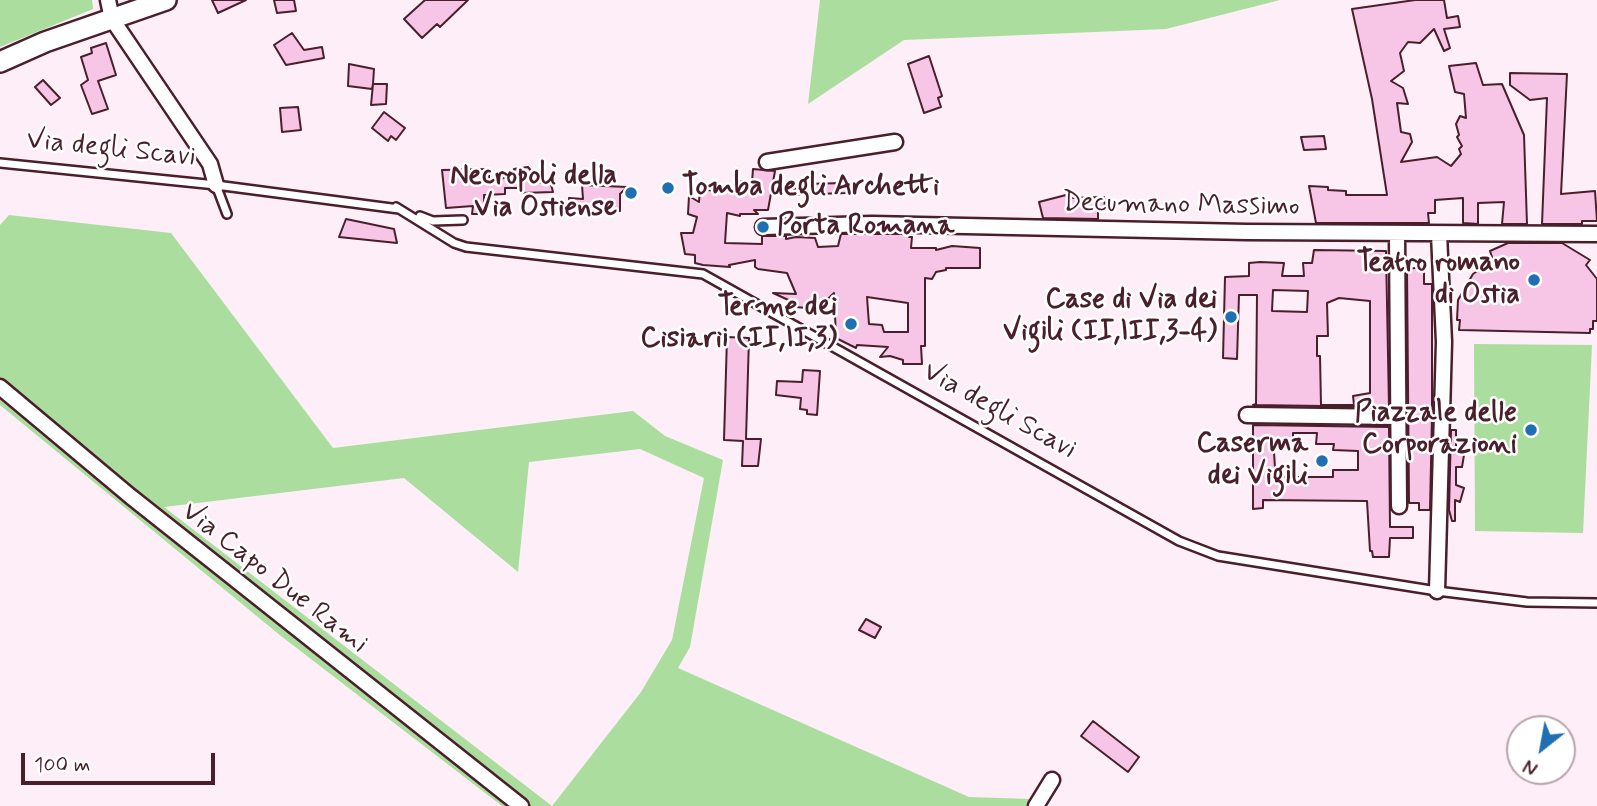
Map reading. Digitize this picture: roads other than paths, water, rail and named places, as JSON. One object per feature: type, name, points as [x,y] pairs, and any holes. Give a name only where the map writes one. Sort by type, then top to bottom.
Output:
[{"type":"main road","points":[[0,62],[110,10],[166,0]]},
{"type":"street","name":"Via degli Scavi","points":[[110,10],[210,164],[216,186]]},
{"type":"street","points":[[767,162],[895,142]]},
{"type":"street","name":"Decumano Massimo","points":[[763,227],[872,224],[1397,234],[1597,234]]},
{"type":"street","points":[[1397,234],[1398,506]]},
{"type":"street","points":[[1437,591],[1444,342],[1439,234]]},
{"type":"street","name":"Via Capo Due Rami","points":[[0,387],[130,496],[521,806]]},
{"type":"street","points":[[1247,415],[1397,417]]},
{"type":"street","points":[[1036,806],[1052,780]]},
{"type":"lane","name":"Via degli Scavi","points":[[0,163],[396,207],[433,221],[463,220]]},
{"type":"lane","points":[[216,186],[227,214]]},
{"type":"lane","name":"Via degli Scavi","points":[[396,207],[454,243],[466,247],[703,274],[1178,541],[1218,556],[1437,591],[1527,602],[1597,603]]},
{"type":"place","name":"Tomba degli Archetti","points":[[668,188]]},
{"type":"place","name":"Necropoli della Via Ostiense","points":[[631,193]]},
{"type":"place","name":"Porta Romana","points":[[763,227]]},
{"type":"place","name":"Teatro romano di Ostia","points":[[1534,280]]},
{"type":"place","name":"Case di Via dei Vigili (II,III,3-4)","points":[[1231,317]]},
{"type":"place","name":"Terme dei Cisiarii (II,II,3)","points":[[851,324]]},
{"type":"place","name":"Piazzale delle Corporazioni","points":[[1531,430]]},
{"type":"place","name":"Caserma dei Vigili","points":[[1322,461]]}]
